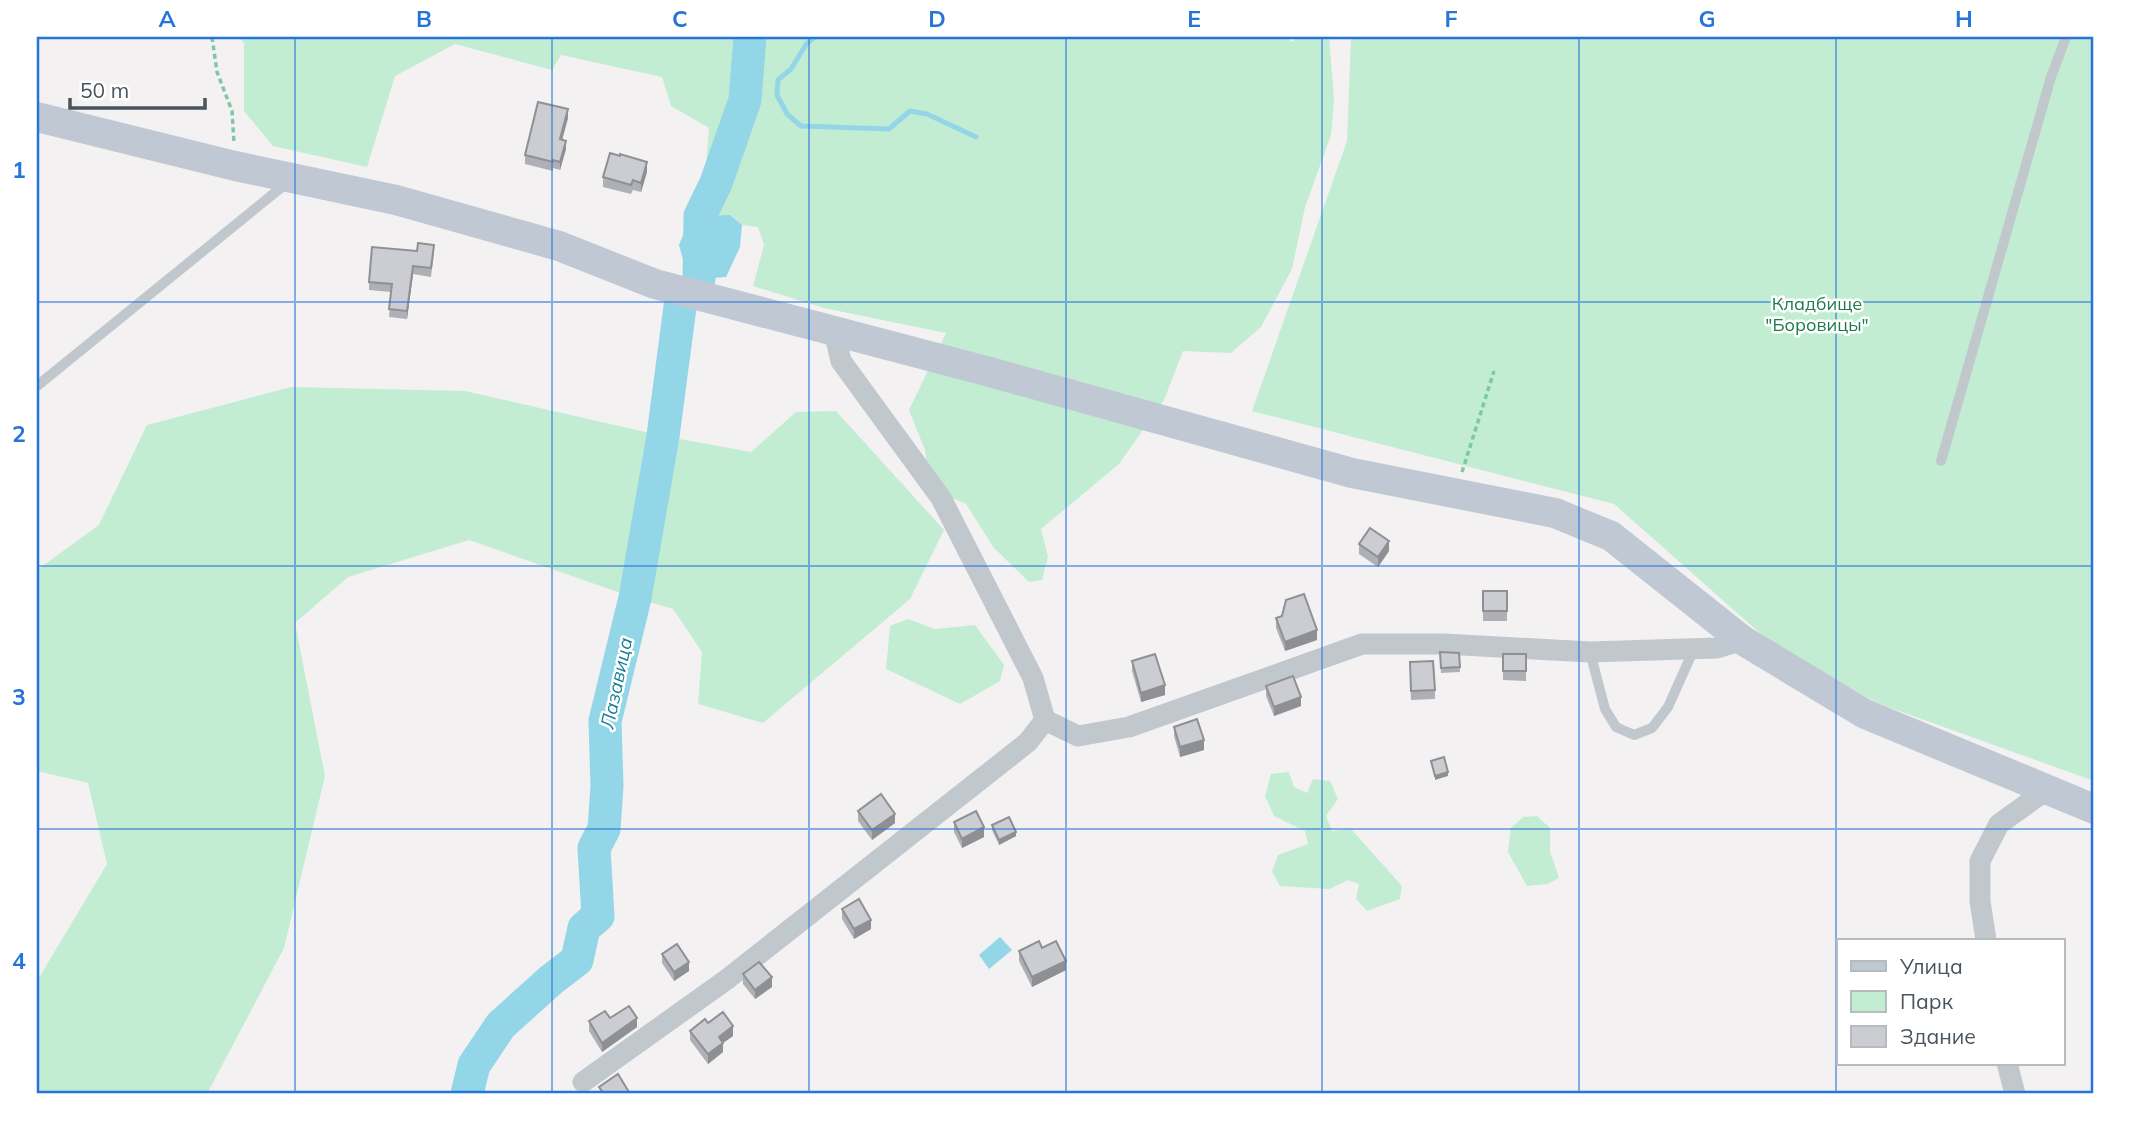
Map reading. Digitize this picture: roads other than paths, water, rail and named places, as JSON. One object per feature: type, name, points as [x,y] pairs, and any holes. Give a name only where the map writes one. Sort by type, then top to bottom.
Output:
[{"type":"street","points":[[37,117],[235,166],[421,207],[559,246],[655,284],[990,372],[1352,473],[1555,513],[1611,536],[1742,640],[1865,714],[2094,809]]},
{"type":"street","points":[[834,331],[841,362],[941,498],[1033,678],[1045,720],[1078,736],[1129,727],[1363,644],[1590,652],[1717,648],[1742,640]]},
{"type":"street","points":[[583,1082],[726,980],[1028,742],[1045,720]]},
{"type":"street","points":[[1986,939],[1980,901],[1980,861],[1999,824],[2048,789]]},
{"type":"street","points":[[2007,1064],[2015,1094]]},
{"type":"lane","points":[[1941,461],[2051,77],[2066,37]]},
{"type":"lane","points":[[37,386],[292,178]]},
{"type":"lane","points":[[1590,652],[1605,709],[1616,727],[1634,735],[1652,728],[1668,707],[1694,649]]},
{"type":"water","points":[[730,215],[742,225],[740,247],[726,277],[699,279],[686,270],[679,245],[688,223],[700,216]]},
{"type":"water","points":[[1000,937],[1012,950],[989,969],[979,955]]},
{"type":"waterway","name":"Лазавица","points":[[699,279],[700,216],[716,183],[745,100],[750,37]]},
{"type":"waterway","points":[[815,37],[807,43],[791,69],[778,80],[777,95],[787,114],[801,126],[889,129],[910,111],[927,114],[976,137]]},
{"type":"waterway","name":"Лазавица","points":[[467,1094],[474,1065],[501,1025],[577,960],[584,928],[598,916],[594,848],[604,829],[607,786],[605,721],[635,598],[663,436],[680,307]]},
{"type":"park label","name":"Кладбище \"Боровицы\"","points":[[1817,314]]}]
